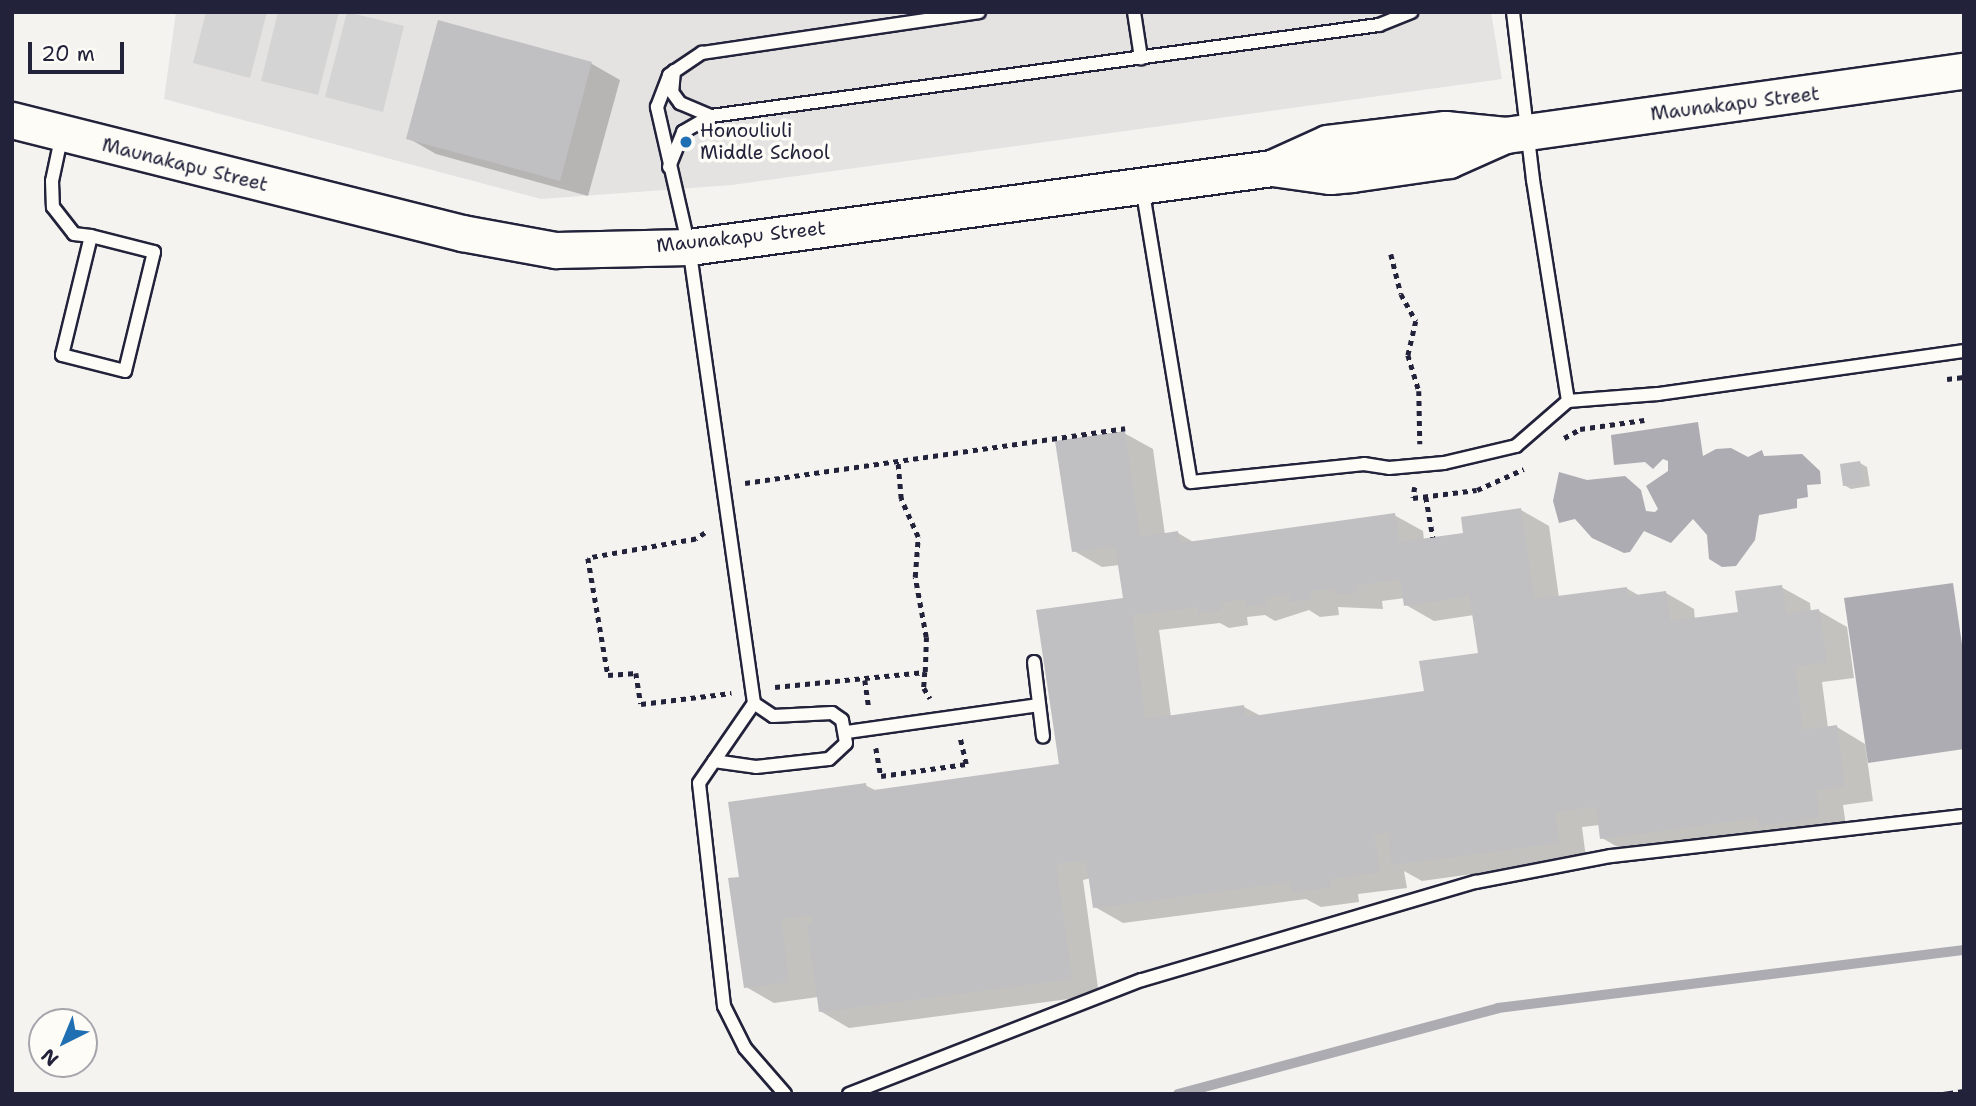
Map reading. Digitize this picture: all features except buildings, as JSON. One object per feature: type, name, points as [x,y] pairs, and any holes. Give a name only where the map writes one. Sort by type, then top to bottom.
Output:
[{"type":"street","name":"Maunakapu Street","points":[[12,120],[336,204],[556,250],[689,247],[1272,168],[1327,143],[1445,130],[1517,133],[1964,71]]},
{"type":"lane","points":[[785,1094],[745,1048],[724,1006],[699,783],[754,704],[689,247],[657,107],[663,83],[675,68],[702,53],[979,12]]},
{"type":"lane","points":[[1134,12],[1141,58]]},
{"type":"lane","points":[[675,68],[671,85],[676,97],[694,113],[711,116],[1379,25],[1411,12]]},
{"type":"lane","points":[[1513,12],[1517,133],[1568,401]]},
{"type":"lane","points":[[669,167],[683,132],[711,116]]},
{"type":"lane","points":[[62,134],[52,181],[53,207],[74,233],[91,236],[154,252],[125,371],[62,355],[91,236]]},
{"type":"lane","points":[[1142,187],[1191,482],[1364,464],[1418,466],[1485,455],[1516,446],[1568,401],[1658,394],[1964,351]]},
{"type":"lane","points":[[1034,662],[1043,736]]},
{"type":"lane","points":[[714,761],[756,767],[829,759],[846,743],[847,732],[832,713],[773,716],[754,704]]},
{"type":"lane","points":[[847,732],[1039,705]]},
{"type":"lane","points":[[849,1094],[1142,980],[1476,882],[1611,856],[1964,816]]},
{"type":"path","points":[[722,485],[1125,428]]},
{"type":"path","points":[[1426,497],[1433,537]]},
{"type":"shaded area","name":"Honouliuli Middle School","points":[[176,12],[1491,12],[1502,79],[732,185],[541,199],[164,99]]},
{"type":"shaded area","points":[[206,12],[267,12],[250,78],[193,63]]},
{"type":"shaded area","points":[[278,12],[339,12],[318,95],[261,81]]},
{"type":"shaded area","points":[[347,12],[404,26],[383,112],[325,97]]},
{"type":"shaded area","points":[[1698,422],[1703,456],[1716,449],[1731,448],[1748,457],[1762,450],[1764,456],[1802,454],[1820,471],[1821,484],[1807,485],[1808,497],[1797,499],[1797,508],[1759,515],[1755,540],[1736,566],[1722,567],[1709,559],[1707,535],[1693,519],[1671,543],[1644,531],[1630,552],[1624,553],[1592,538],[1575,519],[1559,523],[1553,501],[1559,472],[1587,480],[1625,476],[1641,490],[1646,511],[1655,512],[1658,509],[1646,486],[1668,471],[1668,461],[1663,459],[1653,469],[1645,462],[1614,465],[1611,435]]},
{"type":"shaded area","points":[[1953,583],[1964,658],[1964,749],[1868,763],[1844,598]]},
{"type":"waterway","points":[[1178,1094],[1498,1008],[1964,950]]},
{"type":"railway","points":[[1943,1094],[1964,1091]]},
{"type":"place","name":"Honouliuli Middle School","points":[[686,142]]}]
